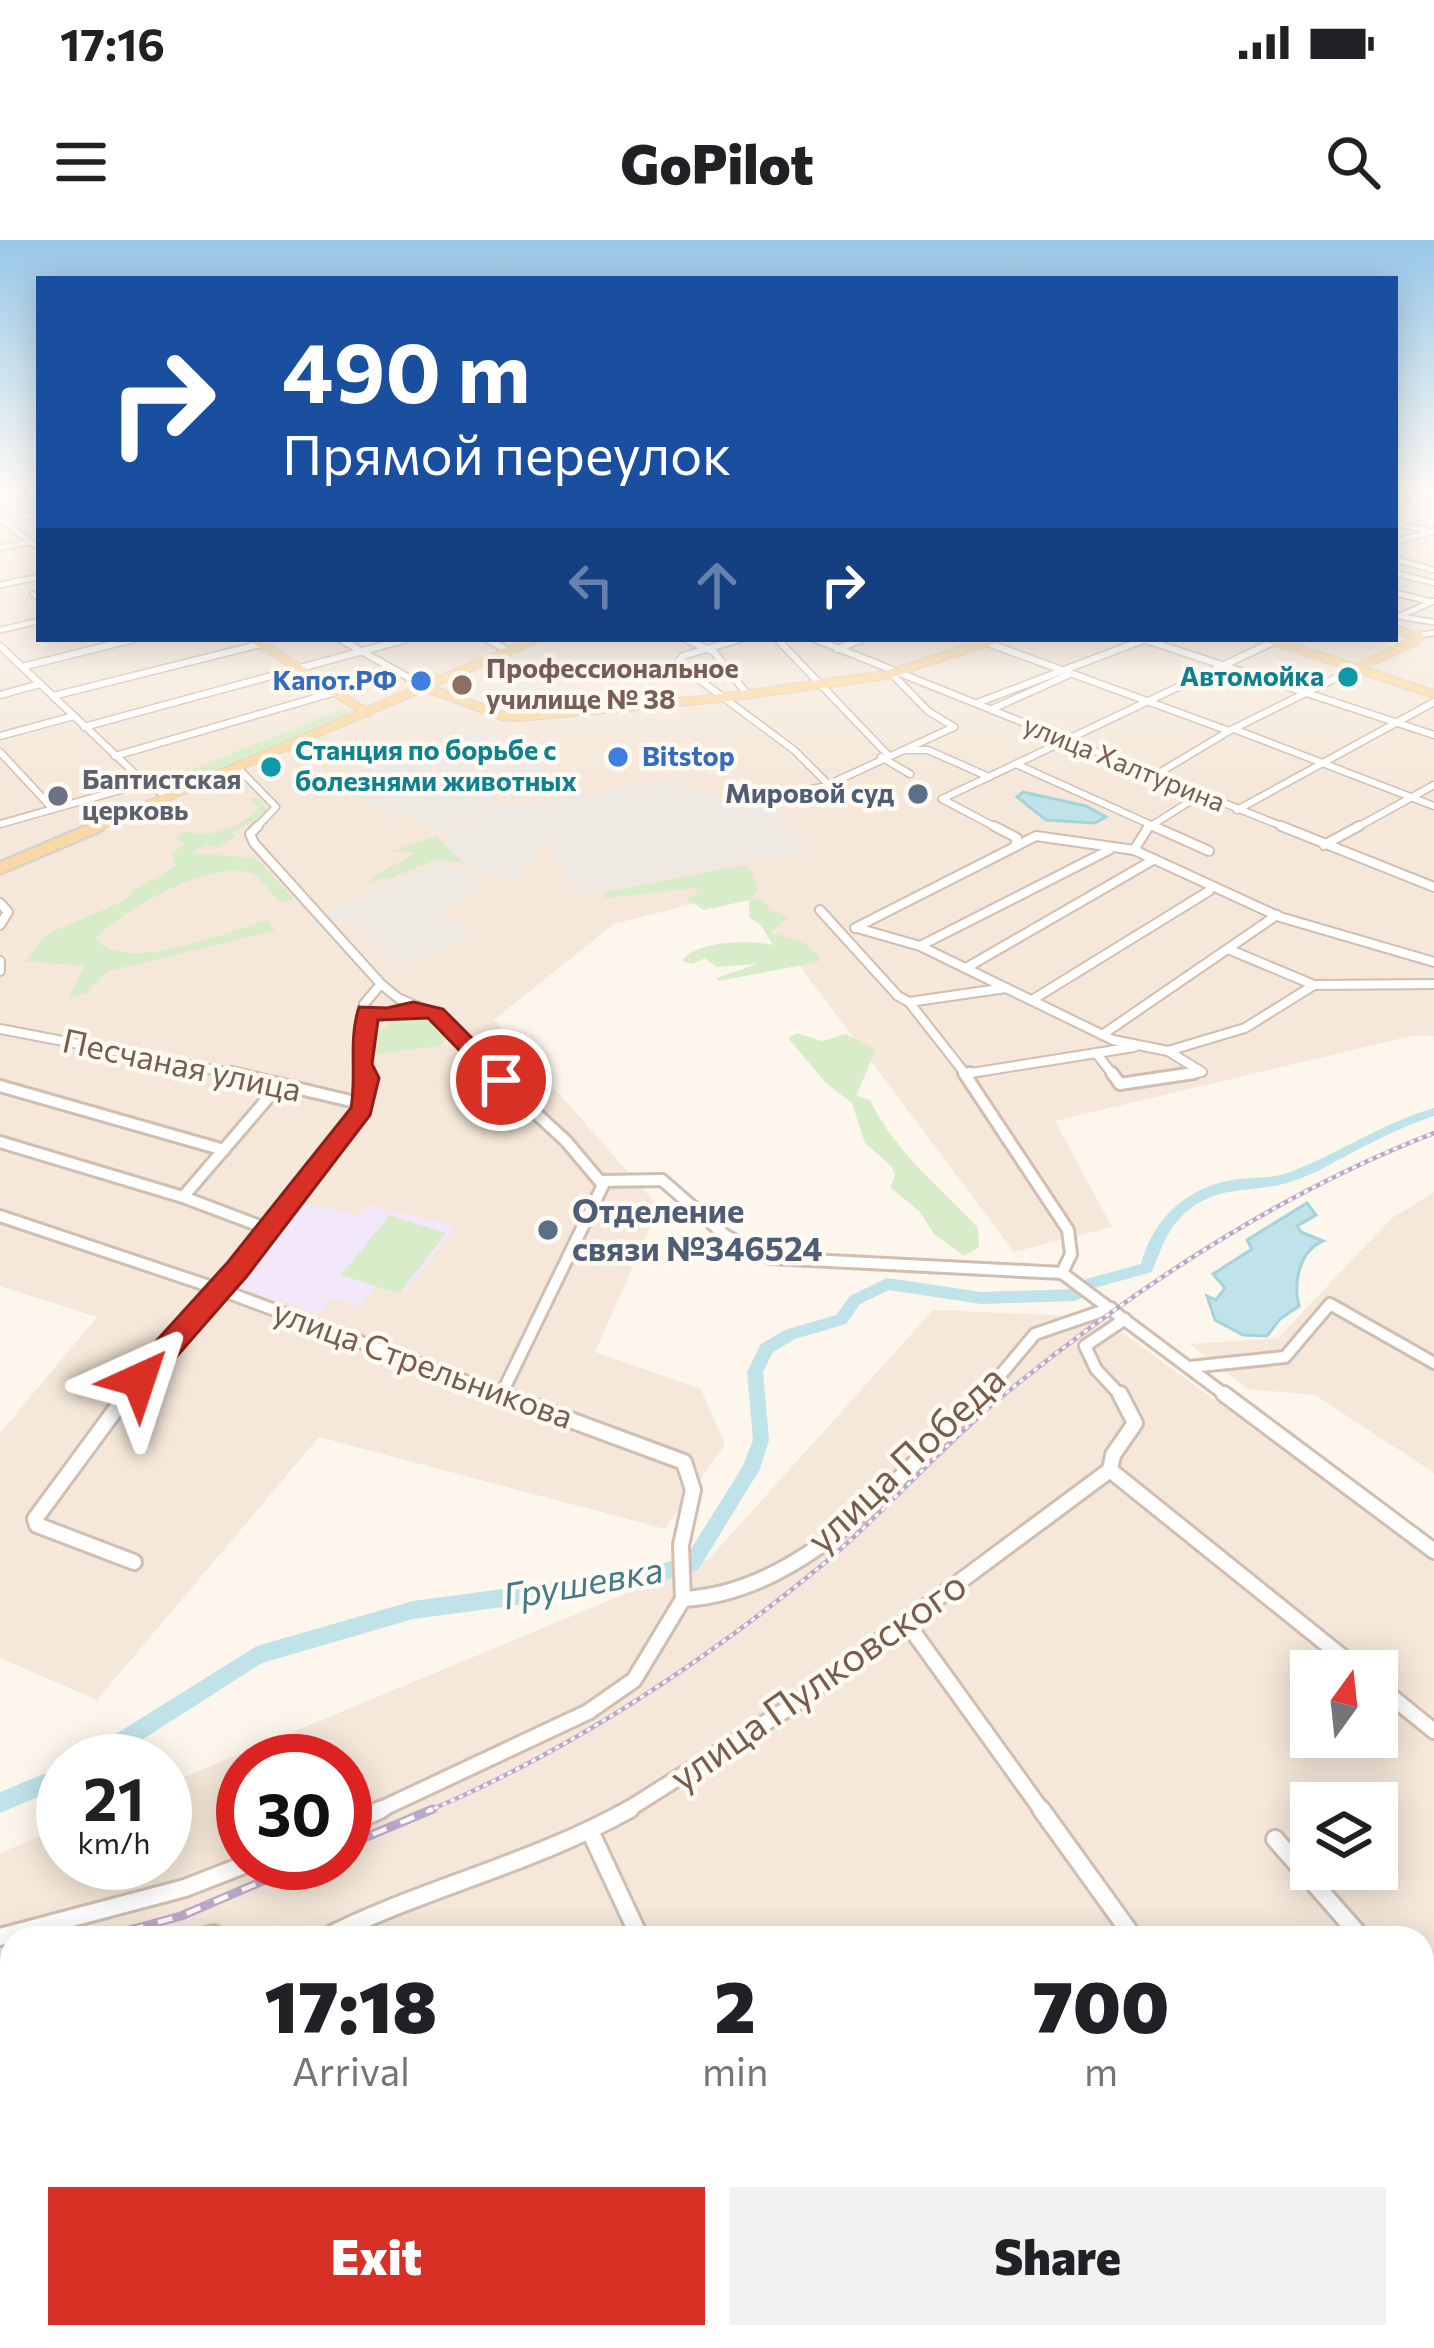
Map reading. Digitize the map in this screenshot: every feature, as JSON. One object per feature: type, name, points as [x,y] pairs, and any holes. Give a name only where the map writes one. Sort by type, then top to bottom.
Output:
[{"type":"main road","points":[[1398,631],[1419,638]]},
{"type":"main road","points":[[1358,668],[1419,638]]},
{"type":"main road","points":[[259,642],[367,713]]},
{"type":"main road","points":[[0,868],[530,642]]},
{"type":"main road","points":[[425,686],[511,718],[897,675],[985,642]]},
{"type":"main road","points":[[1279,642],[1434,696]]},
{"type":"main road","points":[[721,698],[820,685]]},
{"type":"street","points":[[1398,593],[1433,602]]},
{"type":"street","points":[[1398,615],[1433,602]]},
{"type":"street","points":[[1398,616],[1434,622]]},
{"type":"street","points":[[0,630],[36,622]]},
{"type":"street","points":[[1419,638],[1434,633]]},
{"type":"street","points":[[1419,638],[1434,643]]},
{"type":"street","points":[[89,642],[96,648]]},
{"type":"street","points":[[22,667],[121,642]]},
{"type":"street","points":[[53,696],[253,642]]},
{"type":"street","points":[[345,642],[425,686]]},
{"type":"street","points":[[84,727],[396,642]]},
{"type":"street","points":[[493,642],[509,651]]},
{"type":"street","points":[[692,642],[709,649],[747,694]]},
{"type":"street","points":[[731,642],[683,656],[677,663],[766,726],[812,763],[829,785]]},
{"type":"street","points":[[780,642],[884,756],[910,774]]},
{"type":"street","name":"улица Халтурина","points":[[822,642],[1434,887]]},
{"type":"street","points":[[837,649],[855,642]]},
{"type":"street","points":[[990,642],[1063,674],[1232,730],[1434,806]]},
{"type":"street","points":[[992,710],[1138,642]]},
{"type":"street","points":[[1154,642],[1434,736]]},
{"type":"street","points":[[1015,846],[1017,838],[942,799],[1269,642]]},
{"type":"street","points":[[0,646],[145,784],[167,797]]},
{"type":"street","points":[[1154,776],[1303,692],[1358,668]]},
{"type":"street","points":[[977,703],[1063,674]]},
{"type":"street","name":"улица Халтурина","points":[[897,675],[941,721],[954,727],[914,741],[905,750]]},
{"type":"street","points":[[0,694],[40,684]]},
{"type":"street","points":[[115,756],[332,693]]},
{"type":"street","points":[[1238,810],[1398,723],[1434,696]]},
{"type":"street","points":[[0,736],[74,716]]},
{"type":"street","points":[[763,797],[829,785],[905,750],[928,750],[989,777]]},
{"type":"street","points":[[0,752],[51,807]]},
{"type":"street","points":[[1016,764],[1209,851]]},
{"type":"street","points":[[237,767],[276,807],[250,834],[254,843],[381,984],[413,1009]]},
{"type":"street","points":[[0,824],[145,784]]},
{"type":"street","points":[[1324,845],[1434,785]]},
{"type":"street","points":[[1134,850],[1136,837],[1200,795]]},
{"type":"street","points":[[842,932],[1015,846],[1048,835],[1114,850]]},
{"type":"street","points":[[920,946],[1100,851],[1134,850],[1210,891],[1354,942],[1434,962]]},
{"type":"street","points":[[966,968],[1153,860]]},
{"type":"street","points":[[1032,1000],[1210,891]]},
{"type":"street","points":[[0,903],[8,912],[0,925]]},
{"type":"street","points":[[820,910],[898,996],[909,1002],[965,1075],[1068,1230],[1072,1254],[1062,1273]]},
{"type":"street","points":[[1102,1035],[1277,915]]},
{"type":"street","points":[[857,928],[920,946],[1102,1035],[1168,1051],[1202,1072],[1120,1084],[1096,1053]]},
{"type":"street","points":[[1228,949],[1314,985],[1434,984]]},
{"type":"street","points":[[0,961],[0,971]]},
{"type":"street","points":[[134,1562],[37,1526],[35,1519],[111,1412],[220,1290],[350,1129],[364,1104],[368,1078],[361,1064],[368,1036],[364,1004],[381,984]]},
{"type":"street","points":[[1168,1051],[1245,1028],[1314,985]]},
{"type":"street","points":[[909,1002],[1006,988]]},
{"type":"street","points":[[367,1011],[435,1013],[603,1185],[501,1395]]},
{"type":"street","name":"Песчаная улица","points":[[0,1029],[364,1104]]},
{"type":"street","points":[[965,1075],[1141,1046]]},
{"type":"street","points":[[183,1197],[280,1084]]},
{"type":"street","points":[[0,1086],[224,1150]]},
{"type":"street","points":[[0,1142],[183,1197],[268,1229]]},
{"type":"street","points":[[600,1181],[662,1180],[691,1210],[735,1243],[771,1258],[1062,1273],[1434,1551]]},
{"type":"street","name":"улица Стрельникова","points":[[0,1216],[220,1290],[684,1462],[694,1475],[695,1490],[682,1554],[682,1598]]},
{"type":"street","points":[[1190,1366],[1285,1358],[1330,1304],[1434,1363]]},
{"type":"street","name":"улица Победа","points":[[682,1598],[725,1597],[787,1566],[843,1527],[891,1483],[986,1393],[1034,1334],[1111,1308]]},
{"type":"street","name":"улица Пулковского","points":[[354,1926],[590,1832],[716,1759],[909,1626],[1110,1470],[1113,1454],[1135,1423],[1130,1401],[1090,1368],[1085,1346],[1125,1319]]},
{"type":"street","points":[[1110,1470],[1334,1650]]},
{"type":"street","points":[[372,1813],[588,1712],[634,1680],[682,1598]]},
{"type":"street","points":[[909,1626],[1125,1926]]},
{"type":"street","points":[[1398,1702],[1434,1731]]},
{"type":"street","points":[[590,1832],[634,1926]]},
{"type":"street","points":[[1275,1839],[1351,1926]]},
{"type":"street","points":[[42,1926],[216,1876]]},
{"type":"shaded area","points":[[0,587],[36,587],[36,642],[1398,642],[1398,587],[1434,587],[1434,1036],[1411,1036],[1055,1121],[1112,1227],[1014,1252],[744,891],[614,924],[494,1020],[659,1207],[595,1352],[701,1389],[725,1445],[665,1529],[319,1437],[97,1700],[0,1658],[0,1433],[97,1317],[0,1286]]},
{"type":"shaded area","points":[[669,661],[704,696],[504,712],[630,670]]},
{"type":"shaded area","points":[[482,728],[527,756],[550,755],[543,770],[490,792],[497,797],[440,832],[409,815],[391,818],[336,779],[375,765],[403,764]]},
{"type":"shaded area","points":[[681,779],[689,793],[710,791],[721,801],[758,794],[811,849],[581,895],[546,844],[510,882],[474,869],[443,842],[494,802],[520,809],[518,805]]},
{"type":"shaded area","points":[[441,860],[484,888],[439,909],[474,934],[395,968],[348,918],[335,923],[326,914]]},
{"type":"shaded area","points":[[1434,1192],[1434,1473],[1315,1395],[1248,1389],[1189,1344],[1278,1338],[1392,1218]]},
{"type":"shaded area","points":[[304,1204],[359,1215],[368,1205],[455,1226],[406,1291],[378,1282],[360,1307],[333,1298],[319,1314],[235,1286]]},
{"type":"shaded area","points":[[933,1310],[1101,1317],[1434,1560],[1434,1926],[0,1926],[0,1853],[36,1838],[36,1890],[192,1890],[192,1774],[216,1764],[216,1890],[372,1890],[372,1734],[288,1734],[709,1559]]},
{"type":"green space","points":[[344,708],[351,714],[251,759],[194,780],[152,786]]},
{"type":"green space","points":[[256,796],[270,813],[231,833],[236,837],[217,847],[206,844],[191,853],[256,858],[294,899],[279,902],[252,874],[216,873],[146,902],[95,939],[110,949],[152,952],[268,920],[275,931],[108,971],[86,993],[68,998],[85,966],[25,961],[47,934],[126,900],[135,889],[176,866],[171,854],[185,844],[174,838],[187,831],[216,832],[235,826],[258,808],[250,800]]},
{"type":"green space","points":[[436,836],[464,863],[436,860],[390,878],[364,882],[417,852],[387,853]]},
{"type":"green space","points":[[743,865],[751,871],[758,891],[751,899],[761,899],[789,917],[771,932],[804,943],[820,956],[818,962],[719,981],[717,978],[757,964],[716,967],[705,958],[693,964],[682,961],[711,945],[773,945],[761,925],[749,917],[749,900],[704,910],[685,898],[696,895],[697,888],[605,898],[602,893]]},
{"type":"green space","points":[[394,1020],[427,1020],[449,1035],[440,1046],[374,1054],[379,1031]]},
{"type":"green space","points":[[797,1033],[822,1041],[846,1034],[876,1049],[856,1096],[870,1100],[905,1152],[978,1228],[979,1247],[964,1256],[934,1234],[920,1212],[890,1187],[895,1176],[892,1167],[865,1143],[852,1103],[827,1084],[788,1038]]},
{"type":"green space","points":[[390,1215],[446,1233],[399,1294],[341,1275]]},
{"type":"water","points":[[1023,792],[1086,806],[1106,817],[1095,823],[1046,820],[1017,797]]},
{"type":"water","points":[[1307,1203],[1316,1215],[1297,1226],[1323,1241],[1308,1252],[1300,1269],[1299,1306],[1267,1336],[1243,1335],[1215,1320],[1207,1296],[1216,1300],[1225,1288],[1213,1274],[1252,1249],[1247,1240]]},
{"type":"waterway","name":"Грушевка","points":[[1091,1283],[1147,1268],[1164,1227],[1185,1205],[1211,1190],[1290,1177],[1434,1112]]},
{"type":"waterway","name":"Грушевка","points":[[133,1734],[257,1655],[413,1610],[629,1581],[692,1564],[751,1469],[761,1440],[755,1372],[767,1348],[790,1334],[841,1320],[855,1300],[887,1284],[981,1298],[1075,1295]]},
{"type":"waterway","name":"Грушевка","points":[[0,1803],[36,1788]]},
{"type":"railway","points":[[428,1811],[584,1732],[734,1634],[827,1561],[1000,1398],[1153,1283],[1262,1215],[1434,1133]]},
{"type":"railway","points":[[428,1811],[433,1809]]},
{"type":"railway","points":[[372,1835],[428,1811]]},
{"type":"railway","points":[[144,1926],[242,1890]]},
{"type":"place","name":"Автомойка","points":[[1348,677]]},
{"type":"place","name":"Капот.РФ","points":[[421,681]]},
{"type":"place","name":"Профессиональное училище № 38","points":[[462,685]]},
{"type":"place","name":"Bitstop","points":[[618,757]]},
{"type":"place","name":"Станция по борьбе с болезнями животных","points":[[271,767]]},
{"type":"place","name":"Мировой суд","points":[[918,794]]},
{"type":"place","name":"Баптистская церковь","points":[[58,796]]},
{"type":"place","name":"Отделение связи №346524","points":[[548,1230]]},
{"type":"route","points":[[139,1380],[238,1269],[362,1110],[368,1078],[361,1064],[368,1036],[367,1011],[435,1013],[501,1080]]}]
